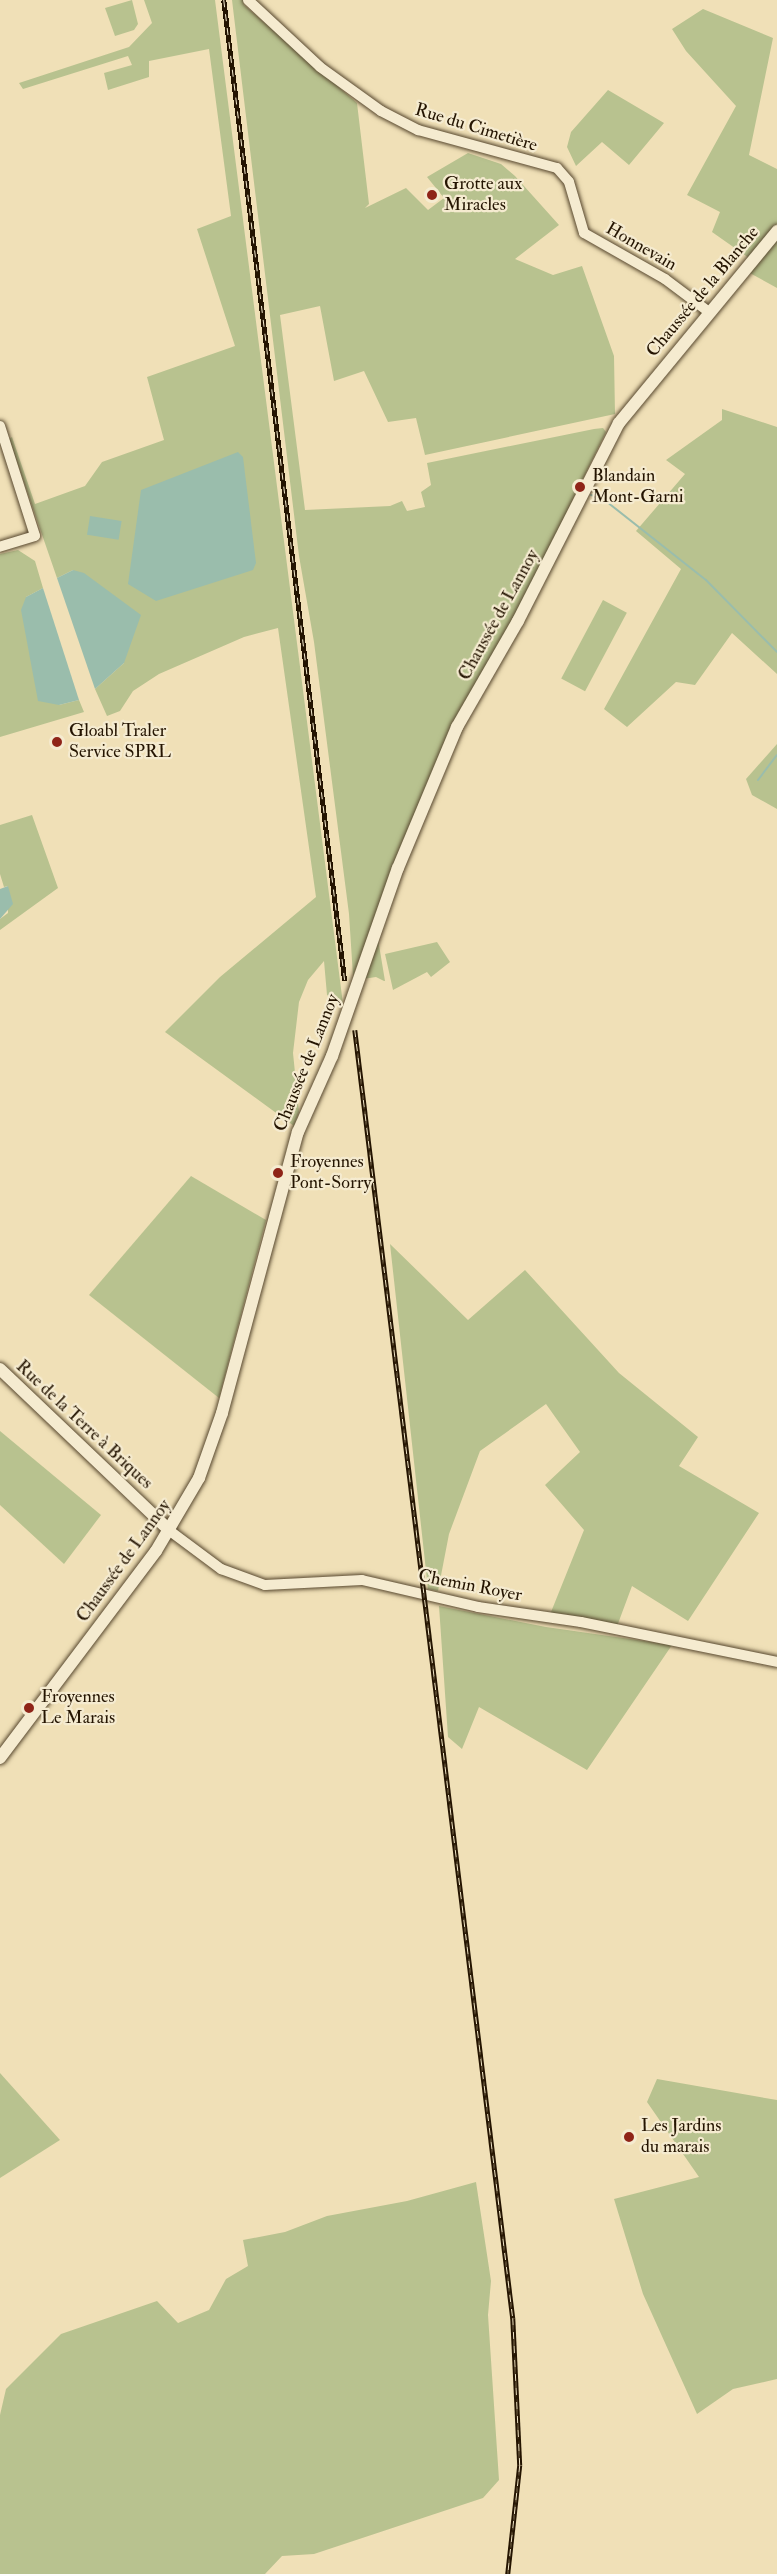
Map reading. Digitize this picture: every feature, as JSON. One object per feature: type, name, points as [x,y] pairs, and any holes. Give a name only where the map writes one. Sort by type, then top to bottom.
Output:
[{"type":"main road","name":"Chaussée de la Blanche","points":[[656,376],[777,231]]},
{"type":"main road","name":"Chaussée de Lannoy","points":[[0,1758],[170,1531],[213,1445],[298,1132],[332,1056],[394,878],[428,795],[457,727],[518,621],[619,423],[656,376]]},
{"type":"main road","name":"Rue de la Terre à Briques","points":[[0,1370],[170,1531]]},
{"type":"street","name":"Rue du Cimetière","points":[[248,0],[320,67],[392,117],[448,139],[557,168]]},
{"type":"street","name":"Honnevain","points":[[557,168],[569,182],[584,233],[665,279],[709,312]]},
{"type":"street","points":[[0,426],[35,536],[0,547]]},
{"type":"street","name":"Chemin Royer","points":[[170,1531],[221,1569],[265,1585],[362,1580],[478,1607],[581,1622],[777,1662]]},
{"type":"green space","points":[[132,0],[138,24],[134,30],[115,36],[105,8]]},
{"type":"green space","points":[[144,0],[215,0],[343,1004],[327,995],[324,961],[308,980],[299,1002],[293,1053],[299,1112],[294,1126],[165,1032],[220,977],[316,897],[278,628],[244,637],[159,674],[133,691],[120,711],[107,716],[95,689],[124,663],[73,570],[57,578],[9,439],[12,437],[35,504],[85,486],[102,462],[164,440],[147,377],[235,346],[197,229],[231,216],[209,49],[149,61],[149,77],[108,90],[104,73],[132,65],[128,56],[23,89],[19,83],[129,47],[152,23]]},
{"type":"green space","points":[[232,0],[243,0],[244,5],[357,103],[369,204],[365,208],[406,188],[428,210],[444,198],[427,177],[468,153],[501,164],[515,176],[559,225],[515,259],[553,275],[582,266],[614,356],[615,414],[425,455],[416,418],[388,422],[364,371],[334,381],[320,306],[280,315],[305,510],[390,506],[402,501],[407,511],[425,507],[421,492],[431,485],[427,463],[594,429],[603,428],[606,432],[401,849],[353,976],[349,914],[314,642],[299,556]]},
{"type":"green space","points":[[703,9],[773,38],[749,155],[777,169],[777,224],[749,258],[712,232],[720,212],[687,195],[736,106],[686,51],[672,29]]},
{"type":"green space","points":[[608,90],[664,123],[629,165],[602,142],[576,166],[567,147],[571,132]]},
{"type":"green space","points":[[777,237],[777,288],[748,272]]},
{"type":"green space","points":[[722,409],[777,427],[777,674],[732,633],[695,685],[676,682],[627,727],[604,709],[681,569],[636,531],[685,474],[666,460],[722,420]]},
{"type":"green space","points":[[18,550],[35,561],[43,588],[26,597],[59,705],[79,700],[84,712],[0,737],[0,554]]},
{"type":"green space","points":[[603,600],[627,613],[585,691],[561,679]]},
{"type":"green space","points":[[777,744],[777,809],[752,795],[746,779]]},
{"type":"green space","points":[[32,815],[58,888],[0,930],[0,919],[8,913],[8,886],[4,887],[0,874],[0,825]]},
{"type":"green space","points":[[378,939],[385,981],[376,977],[363,979]]},
{"type":"green space","points":[[437,942],[450,962],[431,977],[427,972],[393,990],[385,954]]},
{"type":"green space","points":[[191,1176],[266,1220],[219,1398],[89,1295]]},
{"type":"green space","points":[[390,1244],[468,1320],[525,1270],[619,1373],[698,1437],[679,1466],[759,1513],[688,1621],[632,1586],[616,1629],[549,1617],[584,1530],[545,1485],[580,1452],[546,1404],[480,1451],[449,1534],[438,1591],[428,1589]]},
{"type":"green space","points":[[0,1431],[101,1515],[64,1564],[0,1505]]},
{"type":"green space","points":[[439,1606],[546,1627],[672,1645],[587,1770],[479,1707],[462,1749],[448,1737]]},
{"type":"green space","points":[[0,2073],[60,2140],[0,2178]]},
{"type":"green space","points":[[657,2079],[777,2100],[777,2379],[733,2389],[697,2414],[643,2294],[614,2199],[699,2177],[647,2102]]},
{"type":"green space","points":[[476,2182],[491,2281],[488,2315],[499,2480],[483,2498],[314,2554],[282,2556],[265,2574],[0,2574],[0,2415],[6,2389],[61,2334],[157,2301],[178,2323],[209,2310],[226,2279],[248,2266],[243,2240],[285,2232],[327,2216],[407,2201]]},
{"type":"shaded area","points":[[238,452],[243,457],[256,563],[253,570],[156,601],[128,584],[141,490]]},
{"type":"shaded area","points":[[90,516],[122,521],[119,540],[87,535]]},
{"type":"shaded area","points":[[73,570],[84,573],[141,615],[124,663],[95,689],[57,578]]},
{"type":"shaded area","points":[[43,588],[79,700],[59,705],[38,701],[21,610],[26,597]]},
{"type":"shaded area","points":[[8,886],[13,904],[0,919],[0,889]]},
{"type":"waterway","points":[[591,495],[602,498],[706,580],[777,652]]},
{"type":"waterway","points":[[758,780],[777,755]]},
{"type":"railway","points":[[224,0],[345,981]]},
{"type":"railway","points":[[355,1030],[513,2318],[520,2465],[508,2574]]},
{"type":"place","name":"Grotte aux Miracles","points":[[432,195]]},
{"type":"place","name":"Blandain Mont-Garni","points":[[580,487]]},
{"type":"place","name":"Gloabl Traler Service SPRL","points":[[57,742]]},
{"type":"place","name":"Froyennes Pont-Sorry","points":[[278,1173]]},
{"type":"place","name":"Froyennes Le Marais","points":[[29,1708]]},
{"type":"place","name":"Les Jardins du marais","points":[[629,2137]]}]
